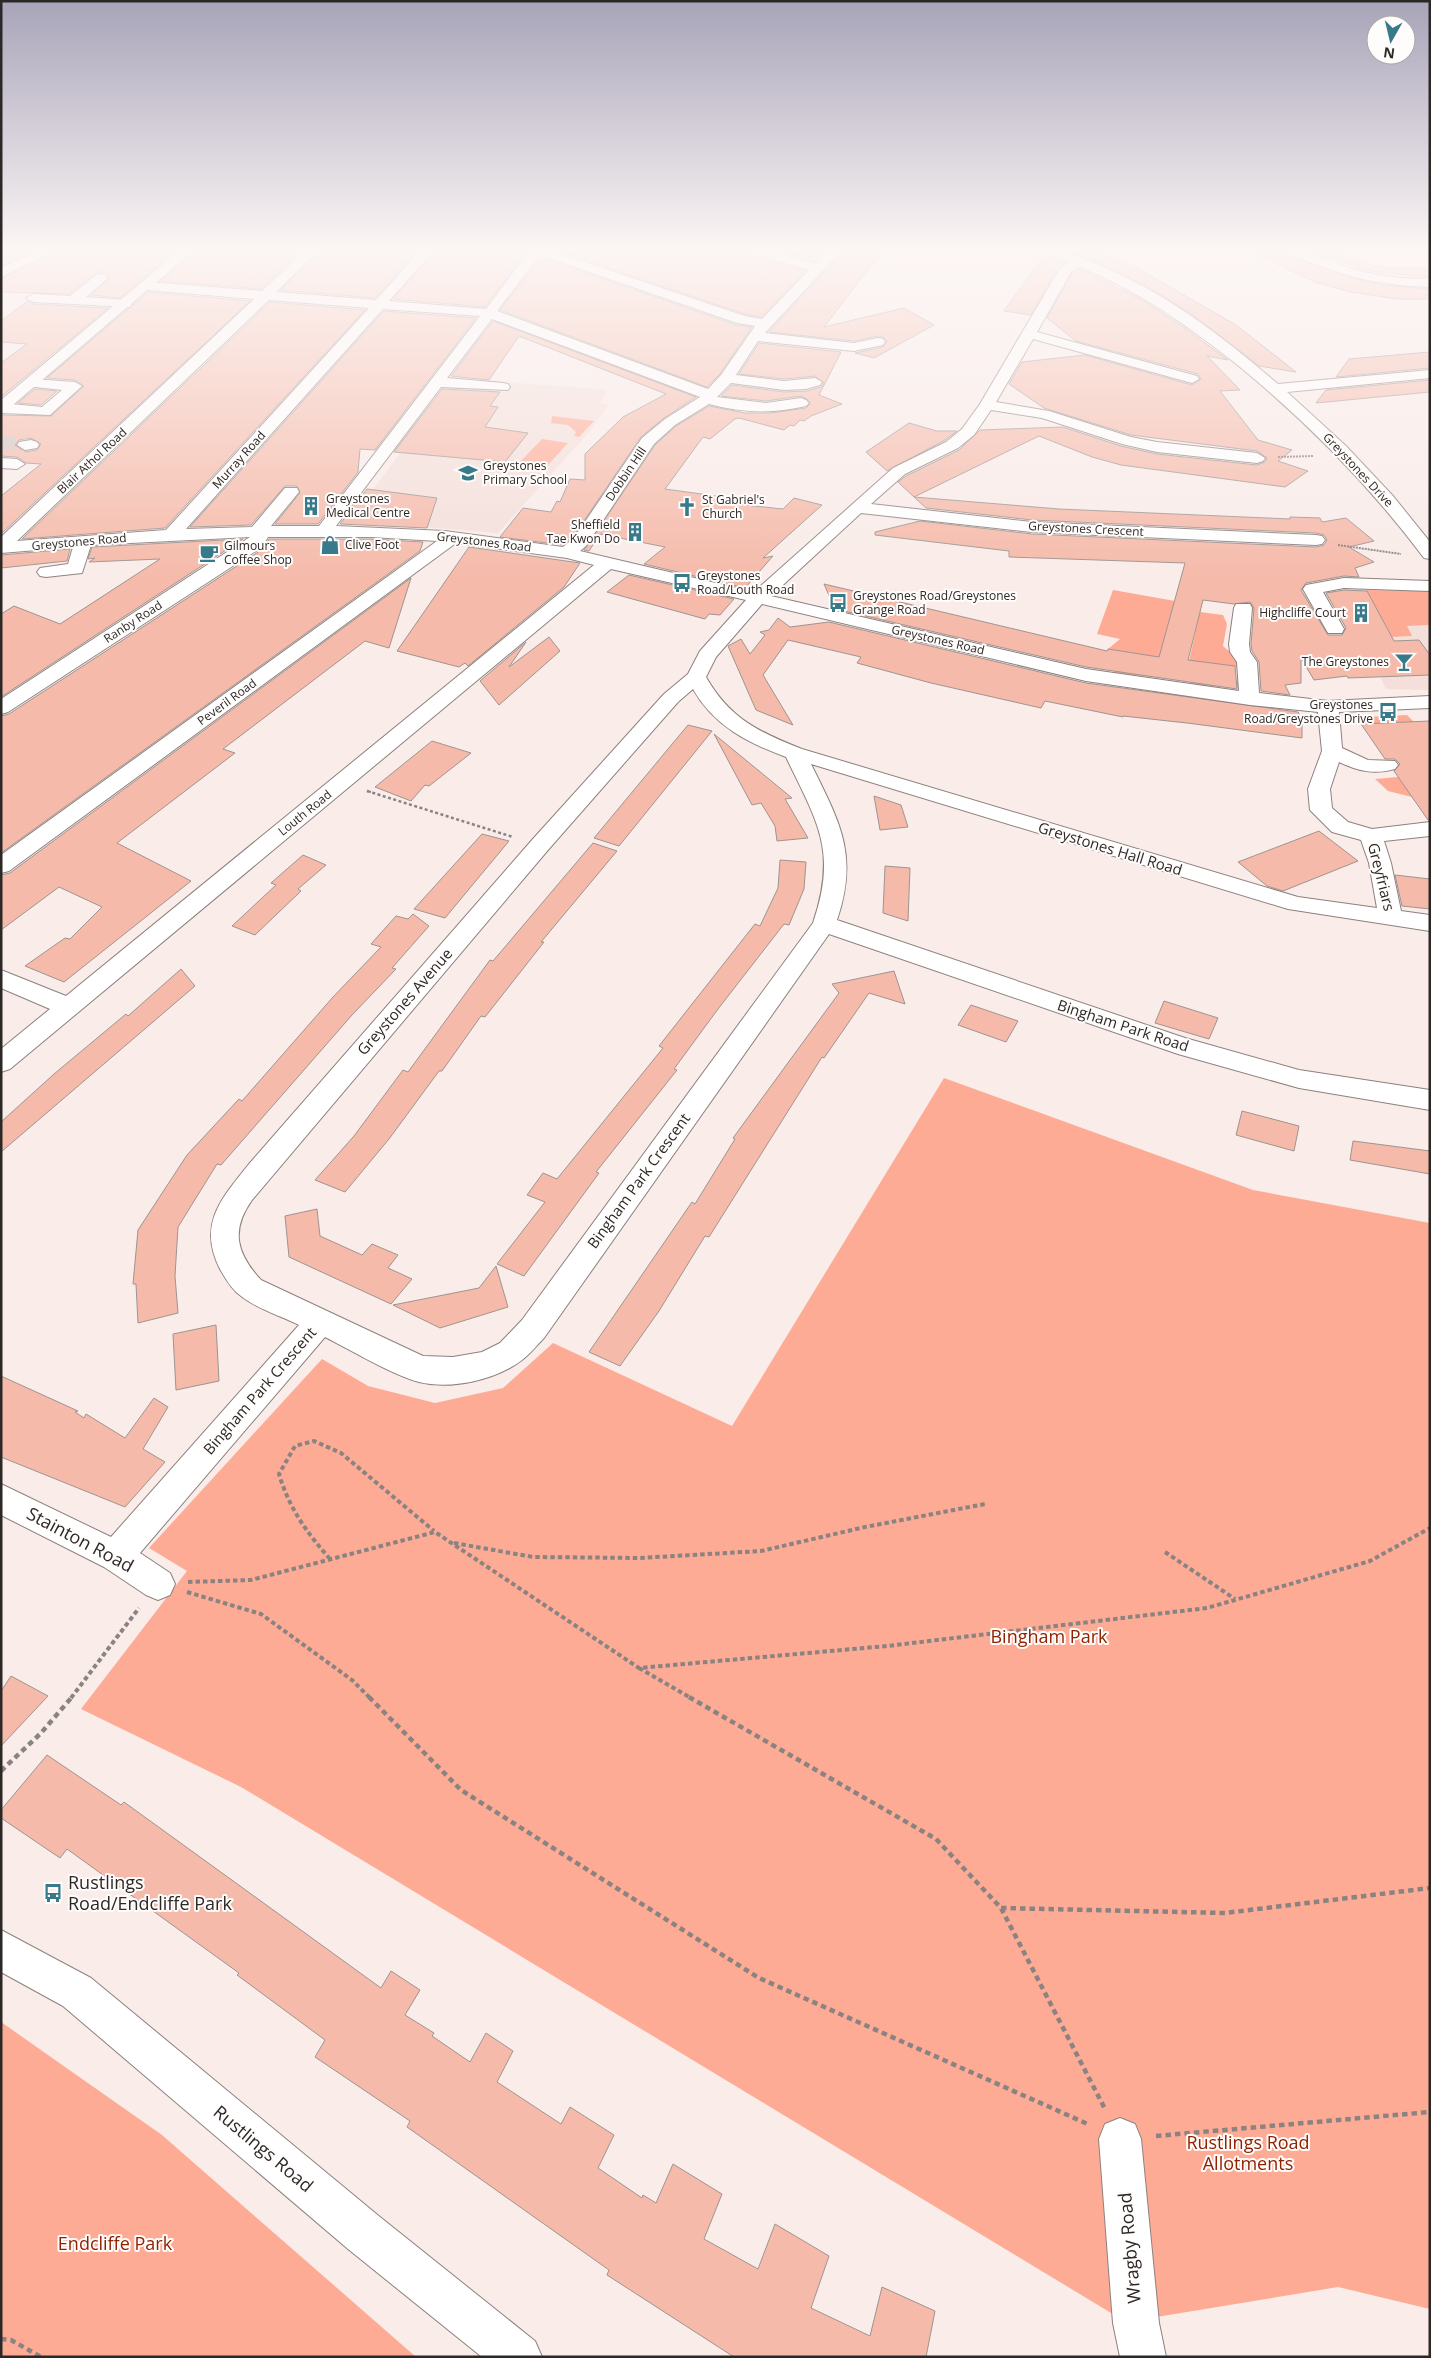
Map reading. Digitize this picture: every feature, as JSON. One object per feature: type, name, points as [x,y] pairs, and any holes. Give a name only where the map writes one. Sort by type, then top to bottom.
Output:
[{"type":"street","points":[[1,408],[59,360]]},
{"type":"street","name":"Blair Athol Road","points":[[1,548],[199,360]]},
{"type":"street","name":"Murray Road","points":[[171,535],[329,360]]},
{"type":"street","points":[[324,532],[454,360]]},
{"type":"street","points":[[610,360],[728,405],[756,408],[785,408],[801,403]]},
{"type":"street","name":"Dobbin Hill","points":[[566,553],[580,542],[648,441],[670,422],[708,397],[727,378],[739,360]]},
{"type":"street","points":[[795,753],[745,733],[720,715],[706,697],[696,677],[707,655],[758,598],[857,507],[899,472],[952,445],[968,432],[987,405],[1014,360]]},
{"type":"street","points":[[1123,360],[1192,379]]},
{"type":"street","name":"Greystones Drive","points":[[1239,360],[1276,389],[1314,423],[1406,522],[1430,554]]},
{"type":"street","points":[[1276,389],[1414,374],[1430,374]]},
{"type":"street","points":[[727,378],[793,386],[806,386],[815,382]]},
{"type":"street","points":[[437,382],[503,388]]},
{"type":"street","points":[[1,408],[45,412],[75,386],[32,383]]},
{"type":"street","points":[[987,405],[1044,414],[1128,441],[1157,447],[1257,458]]},
{"type":"street","name":"Ranby Road","points":[[1,708],[256,543],[258,533],[291,492]]},
{"type":"street","name":"Greystones Crescent","points":[[857,507],[1032,527],[1316,540]]},
{"type":"street","name":"Greystones Road","points":[[1,548],[84,540],[258,533],[371,532],[452,538],[566,553],[1086,675],[1250,699],[1328,707],[1430,702]]},
{"type":"street","name":"Peveril Road","points":[[1,866],[452,538]]},
{"type":"street","points":[[46,572],[76,569],[84,540]]},
{"type":"street","name":"Louth Road","points":[[1,1063],[607,563]]},
{"type":"street","points":[[1335,629],[1312,589],[1344,583],[1430,586]]},
{"type":"street","points":[[1243,608],[1239,644],[1240,652],[1247,662],[1250,699]]},
{"type":"street","name":"Greystones Avenue","points":[[320,1322],[251,1288],[233,1270],[224,1242],[228,1215],[259,1171],[540,845],[671,698],[696,677]]},
{"type":"street","name":"Greyfriars","points":[[1328,707],[1332,751],[1319,789],[1322,810],[1340,828],[1371,836],[1430,829]]},
{"type":"street","points":[[1332,751],[1365,766],[1388,765]]},
{"type":"street","name":"Greystones Hall Road","points":[[795,753],[1296,904],[1430,923]]},
{"type":"street","name":"Bingham Park Crescent","points":[[116,1556],[320,1322],[420,1369],[456,1370],[480,1366],[508,1354],[533,1330],[824,924],[833,896],[837,858],[828,823],[795,753]]},
{"type":"street","name":"Greyfriars","points":[[1371,836],[1380,863],[1391,918]]},
{"type":"street","name":"Bingham Park Road","points":[[824,924],[1178,1045],[1299,1079],[1430,1100]]},
{"type":"street","points":[[1,978],[69,1007]]},
{"type":"street","name":"Stainton Road","points":[[1,1499],[116,1556],[158,1584]]},
{"type":"street","name":"Rustlings Road","points":[[1,1950],[76,1992],[364,2233],[519,2357]]},
{"type":"street","name":"Wragby Road","points":[[1120,2139],[1136,2323],[1143,2357]]},
{"type":"path","points":[[1257,458],[1345,455]]},
{"type":"path","points":[[1316,540],[1331,544],[1410,555]]},
{"type":"path","points":[[342,782],[436,814],[540,845]]},
{"type":"path","points":[[330,1559],[305,1531],[285,1498],[278,1474],[295,1446],[314,1442],[341,1453],[435,1532],[638,1668],[936,1839],[1001,1908],[1120,2139]]},
{"type":"path","points":[[451,1543],[533,1556],[640,1558],[761,1551],[865,1527],[986,1504]]},
{"type":"path","points":[[638,1668],[887,1646],[1207,1608],[1370,1561],[1430,1528]]},
{"type":"path","points":[[158,1584],[251,1580],[435,1532]]},
{"type":"path","points":[[1165,1552],[1236,1600]]},
{"type":"path","points":[[1,1771],[34,1743],[66,1708],[158,1584]]},
{"type":"path","points":[[158,1584],[261,1614],[352,1680],[460,1790],[759,1978],[1120,2139],[1430,2112]]},
{"type":"path","points":[[1001,1908],[1225,1913],[1430,1888]]},
{"type":"path","points":[[1,2339],[11,2340],[41,2357]]},
{"type":"shaded area","name":"Greystones Primary School","points":[[455,378],[607,390],[601,403],[609,404],[590,431],[498,533],[350,521]]},
{"type":"shaded area","points":[[1430,625],[1430,690],[1386,689],[1364,643],[1371,638],[1411,636],[1406,626]]},
{"type":"green space","points":[[552,416],[594,421],[579,437],[574,436],[576,432],[568,425],[551,423]]},
{"type":"green space","points":[[542,439],[568,443],[547,466],[520,462]]},
{"type":"green space","points":[[1113,590],[1175,601],[1172,679],[1114,673],[1115,665],[1162,658],[1108,649],[1120,639],[1097,634]]},
{"type":"green space","points":[[1366,590],[1430,591],[1430,625],[1407,626],[1412,636],[1392,637]]},
{"type":"green space","points":[[1200,612],[1223,615],[1227,624],[1223,646],[1236,657],[1242,688],[1194,685],[1189,676],[1238,681],[1237,667],[1189,661]]},
{"type":"green space","points":[[1407,715],[1414,722],[1372,724],[1366,717]]},
{"type":"green space","points":[[1398,777],[1412,797],[1388,791],[1375,779]]},
{"type":"green space","name":"Bingham Park","points":[[944,1078],[1253,1190],[1430,1223],[1430,2309],[1338,2287],[1126,2322],[241,1787],[81,1709],[187,1571],[149,1548],[322,1359],[368,1386],[435,1403],[503,1388],[553,1343],[732,1426]]},
{"type":"green space","name":"Endcliffe Park","points":[[1,2022],[162,2135],[416,2357],[1,2357]]},
{"type":"building","points":[[5,360],[45,360],[1,397],[1,363]]},
{"type":"building","points":[[68,360],[187,360],[1,534],[1,496],[41,464],[26,463],[17,457],[1,456],[1,415],[51,416],[84,386],[75,380],[47,378]],"holes":[[[31,438],[41,444],[37,450],[25,452],[15,445],[19,440]]]},
{"type":"building","points":[[209,360],[319,360],[165,528],[22,539]]},
{"type":"building","points":[[340,360],[444,360],[375,450],[360,449],[358,472],[318,524],[275,524],[300,493],[297,486],[285,486],[251,525],[190,527]]},
{"type":"building","points":[[463,360],[503,360],[489,380],[451,376]]},
{"type":"building","points":[[580,360],[597,360],[696,397],[664,418],[641,437],[573,537],[562,545],[500,537],[523,508],[551,512],[557,501],[560,502],[570,479],[585,480],[585,454],[623,417],[666,394]]},
{"type":"building","points":[[635,360],[730,360],[720,374],[707,387]]},
{"type":"building","points":[[748,360],[837,360],[819,395],[842,404],[811,416],[804,421],[800,420],[794,426],[790,425],[784,430],[739,418],[735,419],[710,439],[703,437],[665,489],[738,499],[735,504],[783,509],[794,498],[822,505],[763,558],[773,556],[745,588],[644,564],[665,547],[600,534],[589,551],[584,550],[655,445],[676,426],[709,406],[745,413],[770,413],[806,408],[810,404],[807,399],[801,396],[766,401],[721,396],[732,385],[784,392],[807,391],[821,387],[824,383],[815,376],[784,379],[739,374]]},
{"type":"building","points":[[1040,360],[1103,360],[1192,385],[1201,379],[1198,374],[1146,360],[1211,360],[1240,390],[1220,391],[1258,440],[1292,450],[1278,461],[1308,471],[1285,487],[1121,465],[1092,457],[1039,436],[914,497],[898,482],[906,476],[959,450],[980,430],[1063,427],[1121,446],[1157,454],[1257,465],[1265,462],[1267,458],[1257,451],[1131,435],[1044,408],[1009,384],[1022,362]]},
{"type":"building","points":[[1251,360],[1281,360],[1296,372],[1259,366]]},
{"type":"building","points":[[1348,360],[1430,360],[1430,368],[1336,377]]},
{"type":"building","points":[[1430,380],[1430,392],[1316,403],[1326,390]]},
{"type":"building","points":[[35,389],[57,391],[41,405],[18,403]]},
{"type":"building","points":[[442,389],[500,392],[490,406],[498,407],[485,427],[528,433],[505,462],[394,452]]},
{"type":"building","points":[[909,423],[937,431],[957,431],[945,440],[887,471],[866,452]]},
{"type":"building","points":[[367,489],[437,498],[427,528],[340,524]]},
{"type":"building","points":[[914,497],[1059,509],[1290,519],[1290,517],[1320,518],[1322,522],[1346,518],[1374,541],[1349,547],[1374,562],[1355,568],[1359,577],[1344,576],[1306,583],[1301,590],[1328,635],[1342,635],[1346,628],[1326,593],[1344,590],[1367,591],[1394,641],[1419,640],[1430,655],[1430,675],[1348,678],[1347,676],[1314,680],[1301,658],[1301,683],[1285,685],[1290,695],[1261,691],[1259,662],[1252,651],[1251,644],[1254,608],[1250,602],[1234,604],[1203,600],[1188,660],[1235,666],[1237,689],[1086,667],[835,609],[824,584],[1107,651],[1108,649],[1159,657],[1185,563],[1009,557],[1009,551],[875,535],[875,532],[920,521],[1032,534],[1316,547],[1324,545],[1327,540],[1324,535],[1316,533],[1032,520],[926,508]]},
{"type":"building","points":[[243,539],[1,697],[1,614],[14,606],[60,624],[160,559],[89,562],[95,558],[88,559],[92,547]]},
{"type":"building","points":[[269,539],[371,539],[423,542],[420,551],[1,853],[1,716],[9,714],[263,549]]},
{"type":"building","points":[[469,547],[580,563],[564,587],[468,666],[465,663],[459,667],[397,651]]},
{"type":"building","points":[[70,549],[67,561],[1,568],[1,555]]},
{"type":"building","points":[[629,575],[734,599],[720,615],[709,614],[705,619],[607,592]]},
{"type":"building","points":[[411,578],[389,648],[365,641],[223,749],[235,753],[117,843],[191,881],[64,982],[25,966],[65,938],[70,939],[102,907],[59,887],[1,930],[1,875],[10,873]]},
{"type":"building","points":[[778,618],[790,627],[829,622],[1086,683],[1298,712],[1302,719],[1302,738],[1123,717],[1045,701],[1041,708],[931,683],[857,663],[861,657],[788,640],[763,675],[793,725],[756,710],[728,646],[741,639],[750,654],[765,635],[760,632],[769,630]]},
{"type":"building","points":[[549,637],[560,651],[499,705],[480,681],[526,642],[509,667]]},
{"type":"building","points":[[1430,721],[1430,820],[1428,820],[1394,771],[1400,764],[1395,759],[1385,759],[1361,724]]},
{"type":"building","points":[[688,725],[712,731],[619,846],[594,838]]},
{"type":"building","points":[[714,734],[792,798],[785,799],[808,838],[777,841],[775,826],[761,803],[752,805]]},
{"type":"building","points":[[432,741],[471,753],[429,786],[425,785],[411,801],[375,787]]},
{"type":"building","points":[[874,796],[901,805],[908,827],[880,830]]},
{"type":"building","points":[[1319,831],[1358,861],[1283,891],[1267,886],[1238,862]]},
{"type":"building","points":[[482,834],[509,841],[445,918],[414,909]]},
{"type":"building","points":[[593,843],[617,851],[541,942],[544,942],[485,1017],[481,1016],[442,1071],[439,1071],[389,1139],[345,1192],[315,1180],[354,1136],[403,1070],[408,1072],[490,960],[493,961]]},
{"type":"building","points":[[303,855],[326,865],[298,889],[301,891],[255,935],[232,926],[276,885],[271,883]]},
{"type":"building","points":[[780,860],[806,862],[804,889],[789,925],[784,924],[718,1009],[674,1069],[677,1070],[596,1172],[599,1173],[524,1276],[497,1264],[545,1202],[527,1195],[543,1173],[557,1179],[663,1048],[659,1046],[755,924],[760,926],[778,888]]},
{"type":"building","points":[[885,866],[910,868],[908,921],[883,913]]},
{"type":"building","points":[[1395,875],[1430,879],[1430,909],[1402,906]]},
{"type":"building","points":[[413,914],[429,926],[392,968],[396,969],[352,1015],[221,1165],[217,1164],[178,1227],[175,1276],[178,1313],[138,1323],[136,1284],[133,1284],[138,1230],[187,1155],[239,1099],[242,1101],[333,997],[381,947],[371,944],[396,916],[408,919]]},
{"type":"building","points":[[181,969],[195,986],[1,1152],[1,1122],[54,1074],[126,1014],[128,1016]]},
{"type":"building","points":[[894,971],[905,1004],[869,993],[824,1058],[822,1057],[709,1237],[705,1236],[659,1311],[620,1366],[589,1352],[692,1202],[695,1204],[735,1139],[733,1138],[839,993],[832,984]]},
{"type":"building","points":[[1164,1001],[1218,1018],[1209,1039],[1155,1023]]},
{"type":"building","points":[[971,1005],[1018,1021],[1006,1042],[958,1025]]},
{"type":"building","points":[[1242,1111],[1299,1126],[1294,1151],[1236,1135]]},
{"type":"building","points":[[1353,1141],[1430,1151],[1430,1174],[1350,1160]]},
{"type":"building","points":[[317,1209],[320,1236],[362,1255],[372,1244],[398,1255],[388,1268],[412,1279],[391,1304],[289,1257],[285,1216]]},
{"type":"building","points":[[496,1266],[508,1307],[440,1328],[393,1305],[479,1288]]},
{"type":"building","points":[[216,1325],[219,1381],[176,1390],[173,1334]]},
{"type":"building","points":[[1,1376],[78,1411],[75,1412],[84,1418],[86,1414],[125,1438],[154,1398],[168,1407],[143,1449],[165,1462],[125,1507],[1,1457]]},
{"type":"building","points":[[11,1676],[48,1696],[1,1746],[1,1691]]},
{"type":"building","points":[[47,1755],[121,1805],[124,1802],[381,1988],[391,1971],[420,1990],[405,2015],[434,2033],[432,2036],[470,2062],[486,2033],[513,2051],[497,2082],[561,2124],[570,2107],[614,2135],[598,2168],[642,2198],[643,2195],[656,2203],[673,2164],[722,2194],[704,2239],[758,2269],[775,2224],[829,2256],[811,2308],[870,2336],[882,2287],[935,2311],[926,2357],[734,2357],[607,2275],[609,2270],[407,2127],[410,2121],[315,2057],[325,2040],[237,1975],[239,1973],[67,1849],[60,1858],[1,1818],[1,1810]]},
{"type":"tunnel","points":[[1,442],[25,445]]},
{"type":"place","name":"Greystones Primary School","points":[[468,473]]},
{"type":"place","name":"Greystones Medical Centre","points":[[311,506]]},
{"type":"place","name":"St Gabriel's Church","points":[[687,507]]},
{"type":"place","name":"Sheffield Tae Kwon Do","points":[[635,532]]},
{"type":"place","name":"Clive Foot","points":[[330,545]]},
{"type":"place","name":"Gilmours Coffee Shop","points":[[209,553]]},
{"type":"place","name":"Greystones Road/Louth Road","points":[[682,583]]},
{"type":"place","name":"Greystones Road/Greystones Grange Road","points":[[838,603]]},
{"type":"place","name":"Highcliffe Court","points":[[1361,613]]},
{"type":"place","name":"The Greystones","points":[[1404,662]]},
{"type":"place","name":"Greystones Road/Greystones Drive","points":[[1388,712]]},
{"type":"place","name":"Rustlings Road/Endcliffe Park","points":[[53,1893]]},
{"type":"park label","name":"Rustlings Road Allotments","points":[[1248,2153]]}]
